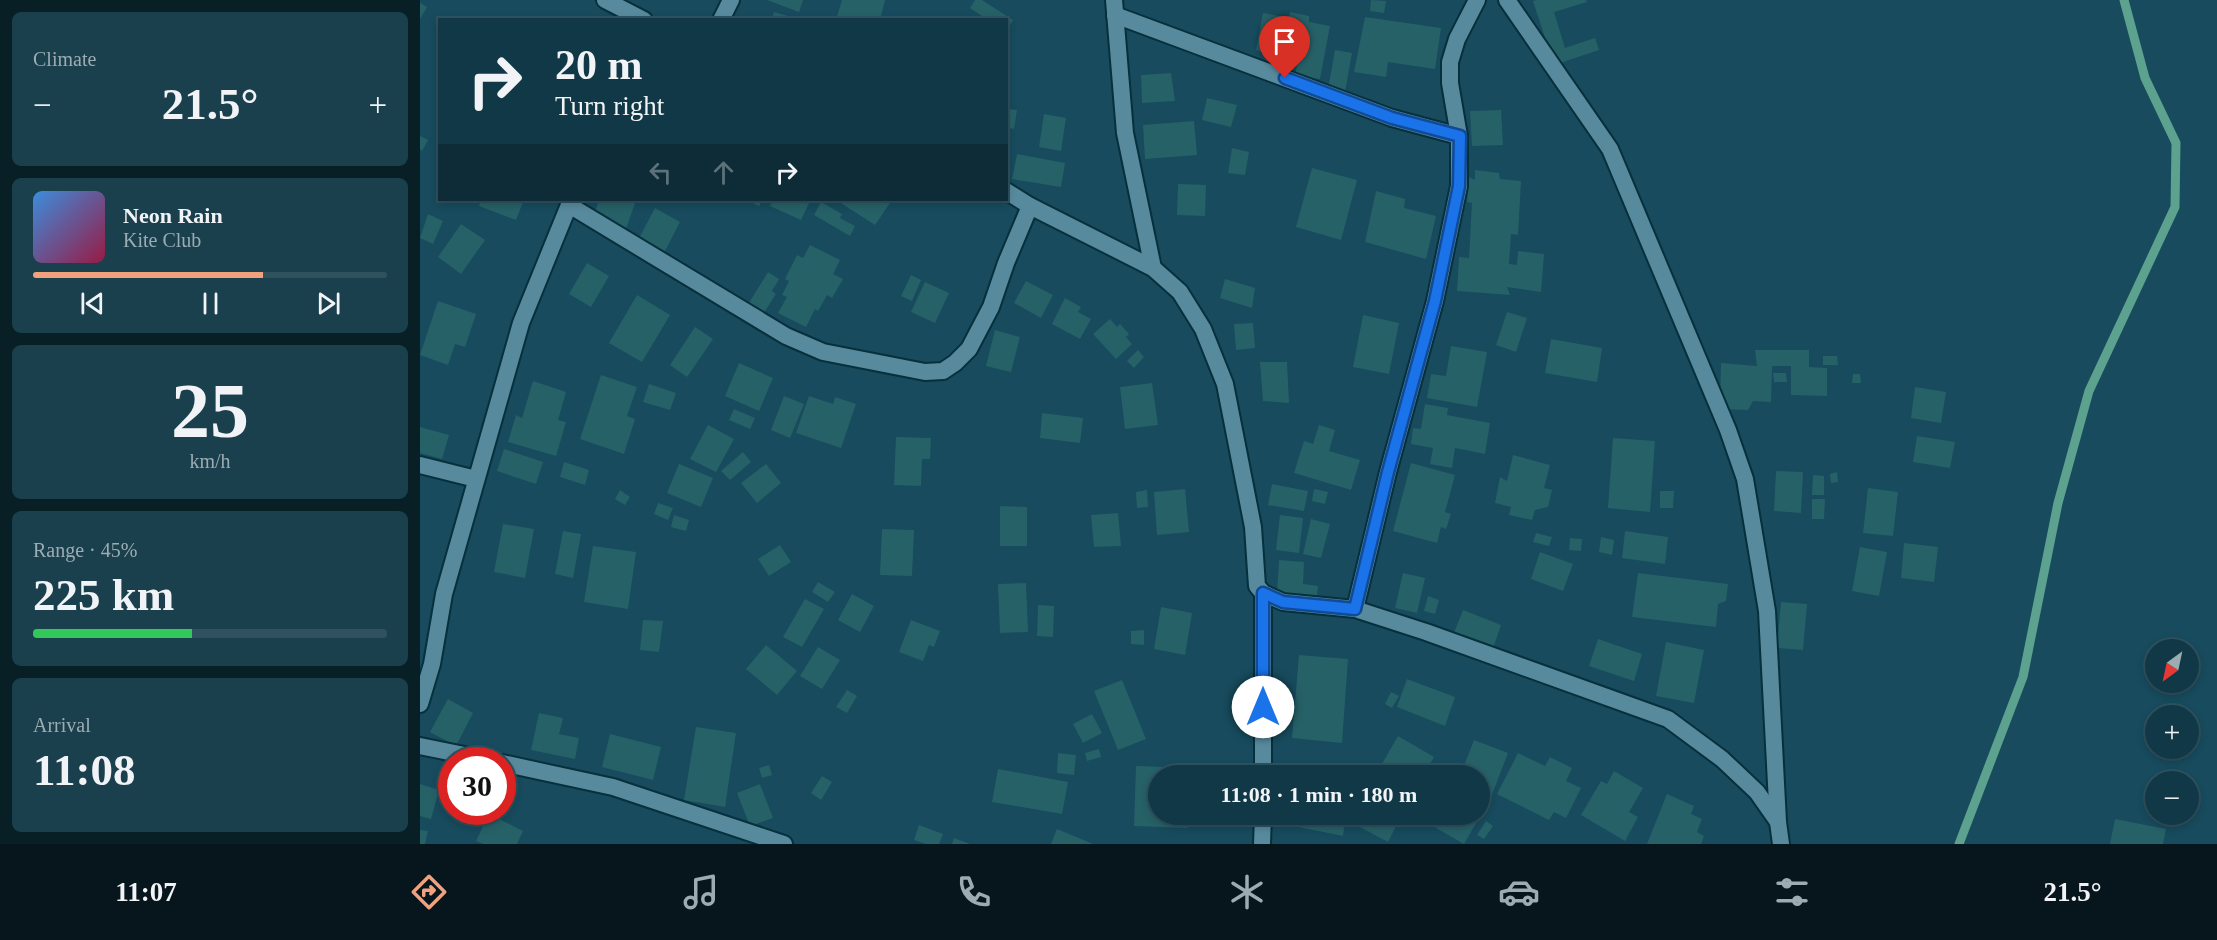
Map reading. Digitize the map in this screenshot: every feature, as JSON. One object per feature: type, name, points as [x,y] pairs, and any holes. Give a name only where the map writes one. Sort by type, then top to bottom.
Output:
[{"type":"street","points":[[605,0],[637,18]]},
{"type":"street","points":[[722,18],[731,0]]},
{"type":"street","points":[[1355,609],[1388,472],[1435,301],[1459,186],[1460,136],[1449,83],[1450,62],[1457,39],[1477,0]]},
{"type":"street","points":[[1507,0],[1610,149],[1728,430],[1745,479],[1767,611],[1781,844]]},
{"type":"street","points":[[1154,268],[1125,133],[1114,8],[1392,118],[1460,136]]},
{"type":"street","points":[[1008,192],[1030,207],[1154,268],[1180,292],[1203,329],[1225,384],[1253,527],[1257,586],[1263,593],[1283,602],[1355,609],[1426,632],[1668,719],[1722,759],[1757,792],[1778,822]]},
{"type":"street","points":[[420,704],[432,664],[444,594],[521,323],[570,202],[786,336],[823,352],[925,372],[943,371],[969,349],[991,307],[1006,263],[1030,207]]},
{"type":"street","points":[[420,465],[476,479]]},
{"type":"street","points":[[1263,593],[1263,765]]},
{"type":"street","points":[[420,746],[438,750]]},
{"type":"street","points":[[516,767],[612,788],[784,844]]},
{"type":"street","points":[[1263,825],[1263,844]]},
{"type":"building","points":[[767,0],[803,0],[799,12]]},
{"type":"building","points":[[842,0],[885,0],[880,18],[837,18]]},
{"type":"building","points":[[975,0],[982,0],[1013,20],[1008,28],[1008,18],[985,18],[970,8]]},
{"type":"building","points":[[1371,0],[1386,1],[1384,13],[1370,11]]},
{"type":"building","points":[[1586,0],[1587,2],[1554,12],[1565,48],[1595,38],[1599,50],[1554,65],[1533,1]]},
{"type":"building","points":[[420,3],[427,7],[420,19]]},
{"type":"building","points":[[774,12],[788,16],[788,18],[772,18]]},
{"type":"building","points":[[1290,12],[1309,16],[1309,22],[1330,26],[1320,79],[1295,75],[1297,66],[1266,59],[1267,53],[1256,50],[1263,13],[1289,18]]},
{"type":"building","points":[[1365,17],[1441,28],[1435,69],[1388,62],[1386,77],[1354,72]]},
{"type":"building","points":[[1335,50],[1352,53],[1345,92],[1328,89]]},
{"type":"building","points":[[1171,73],[1175,101],[1142,103],[1141,75]]},
{"type":"building","points":[[1207,98],[1237,105],[1231,127],[1202,120]]},
{"type":"building","points":[[1008,109],[1017,110],[1014,129],[1008,128]]},
{"type":"building","points":[[1501,110],[1503,145],[1472,146],[1470,111]]},
{"type":"building","points":[[1044,114],[1066,118],[1061,151],[1039,147]]},
{"type":"building","points":[[1194,121],[1197,155],[1145,159],[1143,125]]},
{"type":"building","points":[[420,136],[428,140],[422,151],[420,149]]},
{"type":"building","points":[[1232,148],[1249,152],[1245,175],[1228,173]]},
{"type":"building","points":[[1017,154],[1065,163],[1061,187],[1012,179]]},
{"type":"building","points":[[1312,168],[1357,180],[1341,240],[1296,227]]},
{"type":"building","points":[[1475,170],[1499,173],[1500,179],[1521,181],[1518,235],[1511,234],[1509,264],[1517,265],[1518,251],[1544,254],[1541,292],[1507,287],[1510,295],[1457,291],[1459,257],[1469,258],[1472,203],[1467,202],[1469,177],[1475,180]]},
{"type":"building","points":[[1178,184],[1206,185],[1205,216],[1177,215]]},
{"type":"building","points":[[1376,191],[1405,199],[1404,208],[1436,216],[1426,259],[1365,242]]},
{"type":"building","points":[[481,201],[523,202],[516,220],[479,206]]},
{"type":"building","points":[[599,201],[636,201],[626,229],[593,218]]},
{"type":"building","points":[[752,201],[762,201],[759,206]]},
{"type":"building","points":[[772,201],[810,201],[801,220],[770,206]]},
{"type":"building","points":[[838,201],[891,201],[875,225]]},
{"type":"building","points":[[821,202],[842,214],[840,218],[855,226],[850,236],[814,215]]},
{"type":"building","points":[[655,208],[680,222],[665,251],[639,238]]},
{"type":"building","points":[[428,214],[443,221],[433,244],[420,238]]},
{"type":"building","points":[[461,224],[485,240],[461,274],[438,257]]},
{"type":"building","points":[[810,245],[840,260],[833,274],[843,279],[832,298],[827,295],[818,311],[815,309],[806,327],[778,313],[787,297],[782,295],[789,281],[785,279],[797,255],[803,258]]},
{"type":"building","points":[[587,263],[609,276],[591,307],[569,294]]},
{"type":"building","points":[[768,272],[779,279],[772,291],[776,294],[762,316],[747,306]]},
{"type":"building","points":[[911,275],[921,280],[912,301],[901,296]]},
{"type":"building","points":[[1225,279],[1255,288],[1252,308],[1220,298]]},
{"type":"building","points":[[1026,281],[1053,295],[1041,318],[1014,303]]},
{"type":"building","points":[[925,282],[949,293],[935,323],[911,312]]},
{"type":"building","points":[[637,295],[670,315],[642,362],[609,343]]},
{"type":"building","points":[[1065,298],[1081,307],[1078,312],[1091,319],[1080,339],[1052,324]]},
{"type":"building","points":[[438,301],[476,314],[465,347],[455,344],[448,365],[420,355]]},
{"type":"building","points":[[1507,312],[1527,318],[1516,352],[1496,345]]},
{"type":"building","points":[[1363,315],[1399,323],[1389,374],[1353,367]]},
{"type":"building","points":[[1110,319],[1117,327],[1120,324],[1129,334],[1126,337],[1132,344],[1116,359],[1093,334]]},
{"type":"building","points":[[1253,323],[1255,348],[1236,350],[1234,324]]},
{"type":"building","points":[[695,327],[713,339],[687,377],[670,365]]},
{"type":"building","points":[[995,330],[1020,337],[1011,372],[986,366]]},
{"type":"building","points":[[1551,339],[1602,348],[1597,382],[1545,373]]},
{"type":"building","points":[[1451,346],[1487,352],[1477,407],[1427,398],[1431,374],[1446,376]]},
{"type":"building","points":[[1138,350],[1144,357],[1134,368],[1127,361]]},
{"type":"building","points":[[1755,350],[1809,350],[1809,367],[1827,368],[1827,396],[1791,395],[1791,366],[1772,366],[1771,402],[1753,401],[1748,410],[1720,409],[1721,363],[1757,366]]},
{"type":"building","points":[[1823,356],[1837,356],[1838,365],[1823,365]]},
{"type":"building","points":[[1260,362],[1287,362],[1289,403],[1263,401]]},
{"type":"building","points":[[739,363],[773,378],[759,411],[725,396]]},
{"type":"building","points":[[1773,373],[1786,373],[1787,382],[1774,382]]},
{"type":"building","points":[[1853,374],[1860,374],[1861,383],[1852,383]]},
{"type":"building","points":[[601,375],[637,387],[627,416],[635,419],[624,454],[580,439]]},
{"type":"building","points":[[533,381],[566,392],[558,420],[566,422],[556,456],[508,442],[516,415],[522,418]]},
{"type":"building","points":[[1152,383],[1158,425],[1125,429],[1120,387]]},
{"type":"building","points":[[649,384],[676,393],[670,410],[643,402]]},
{"type":"building","points":[[1915,387],[1946,392],[1941,423],[1911,418]]},
{"type":"building","points":[[784,396],[804,404],[790,438],[771,430]]},
{"type":"building","points":[[809,396],[833,404],[835,397],[856,404],[841,448],[796,433]]},
{"type":"building","points":[[1425,404],[1448,408],[1447,415],[1490,423],[1485,454],[1455,448],[1452,468],[1430,464],[1433,448],[1411,444],[1413,428],[1421,429]]},
{"type":"building","points":[[734,409],[755,418],[750,429],[729,420]]},
{"type":"building","points":[[1042,413],[1083,418],[1080,443],[1040,438]]},
{"type":"building","points":[[708,425],[734,439],[716,472],[690,459]]},
{"type":"building","points":[[1319,425],[1335,430],[1329,451],[1360,460],[1351,490],[1294,473],[1304,441],[1313,444]]},
{"type":"building","points":[[420,427],[449,435],[442,459],[420,453]]},
{"type":"building","points":[[1917,436],[1955,442],[1950,468],[1913,462]]},
{"type":"building","points":[[896,437],[931,438],[930,459],[922,459],[921,486],[894,485]]},
{"type":"building","points":[[1613,438],[1655,441],[1650,512],[1608,508]]},
{"type":"building","points":[[504,449],[543,462],[536,484],[497,471]]},
{"type":"building","points":[[743,452],[751,462],[730,480],[721,471]]},
{"type":"building","points":[[1513,455],[1550,465],[1544,488],[1552,490],[1548,507],[1535,510],[1532,520],[1509,515],[1511,507],[1495,503],[1500,477],[1507,481]]},
{"type":"building","points":[[564,462],[589,470],[585,485],[560,477]]},
{"type":"building","points":[[1411,463],[1455,475],[1445,512],[1451,514],[1446,529],[1441,527],[1437,543],[1393,531]]},
{"type":"building","points":[[679,464],[713,478],[701,507],[667,493]]},
{"type":"building","points":[[766,464],[781,483],[757,503],[741,483]]},
{"type":"building","points":[[1776,471],[1803,472],[1801,513],[1774,511]]},
{"type":"building","points":[[1837,472],[1838,482],[1831,483],[1830,474]]},
{"type":"building","points":[[1813,475],[1824,476],[1824,495],[1812,495]]},
{"type":"building","points":[[1272,484],[1308,491],[1304,511],[1268,505]]},
{"type":"building","points":[[1868,488],[1898,492],[1893,536],[1863,533]]},
{"type":"building","points":[[1185,489],[1189,532],[1157,535],[1154,492]]},
{"type":"building","points":[[1314,489],[1328,492],[1325,504],[1312,501]]},
{"type":"building","points":[[620,490],[630,497],[625,505],[615,499]]},
{"type":"building","points":[[1147,490],[1148,507],[1137,508],[1136,492]]},
{"type":"building","points":[[1660,491],[1674,491],[1673,508],[1660,508]]},
{"type":"building","points":[[1812,499],[1825,499],[1824,519],[1812,519]]},
{"type":"building","points":[[658,503],[673,508],[668,520],[654,514]]},
{"type":"building","points":[[1000,506],[1027,507],[1027,546],[1000,546]]},
{"type":"building","points":[[1118,513],[1121,546],[1094,547],[1091,515]]},
{"type":"building","points":[[674,515],[689,520],[686,531],[671,527]]},
{"type":"building","points":[[1280,515],[1303,518],[1299,553],[1276,550]]},
{"type":"building","points":[[1311,519],[1330,524],[1321,558],[1303,554]]},
{"type":"building","points":[[503,524],[534,529],[525,578],[494,572]]},
{"type":"building","points":[[882,529],[914,530],[912,576],[880,575]]},
{"type":"building","points":[[563,531],[581,534],[573,578],[555,574]]},
{"type":"building","points":[[1625,531],[1668,537],[1665,564],[1622,558]]},
{"type":"building","points":[[1536,533],[1552,537],[1549,546],[1533,542]]},
{"type":"building","points":[[1601,537],[1614,540],[1612,555],[1599,552]]},
{"type":"building","points":[[1570,538],[1582,539],[1581,551],[1569,550]]},
{"type":"building","points":[[1904,543],[1938,547],[1934,582],[1901,578]]},
{"type":"building","points":[[780,545],[791,562],[769,576],[758,559]]},
{"type":"building","points":[[593,546],[636,552],[628,609],[584,602]]},
{"type":"building","points":[[1860,547],[1887,552],[1879,596],[1852,591]]},
{"type":"building","points":[[1540,552],[1573,564],[1563,591],[1531,579]]},
{"type":"building","points":[[1279,560],[1304,562],[1303,584],[1318,586],[1317,597],[1277,593]]},
{"type":"building","points":[[1403,573],[1425,578],[1417,613],[1395,608]]},
{"type":"building","points":[[1638,573],[1728,584],[1726,601],[1718,604],[1716,627],[1632,617]]},
{"type":"building","points":[[818,582],[835,592],[828,602],[812,592]]},
{"type":"building","points":[[1026,583],[1028,632],[1000,633],[998,584]]},
{"type":"building","points":[[852,594],[874,606],[860,632],[838,620]]},
{"type":"building","points":[[1428,596],[1439,600],[1435,614],[1424,611]]},
{"type":"building","points":[[805,599],[824,609],[802,647],[783,637]]},
{"type":"building","points":[[1781,602],[1807,604],[1803,650],[1777,648]]},
{"type":"building","points":[[1038,605],[1054,606],[1053,637],[1037,636]]},
{"type":"building","points":[[1161,607],[1192,613],[1185,655],[1154,649]]},
{"type":"building","points":[[1463,610],[1501,625],[1491,654],[1452,638]]},
{"type":"building","points":[[643,620],[663,621],[659,652],[640,650]]},
{"type":"building","points":[[911,620],[940,631],[934,647],[929,645],[923,661],[899,652]]},
{"type":"building","points":[[1144,630],[1144,645],[1131,644],[1131,631]]},
{"type":"building","points":[[1598,639],[1642,654],[1634,681],[1589,666]]},
{"type":"building","points":[[1666,642],[1704,650],[1694,703],[1656,696]]},
{"type":"building","points":[[766,645],[797,671],[777,695],[746,669]]},
{"type":"building","points":[[818,647],[840,660],[822,689],[800,676]]},
{"type":"building","points":[[1299,655],[1348,659],[1342,743],[1292,738]]},
{"type":"building","points":[[1407,679],[1455,697],[1445,726],[1397,707]]},
{"type":"building","points":[[1122,680],[1146,739],[1118,750],[1094,691]]},
{"type":"building","points":[[847,690],[857,696],[847,713],[836,707]]},
{"type":"building","points":[[1391,692],[1399,696],[1392,708],[1385,704]]},
{"type":"building","points":[[448,699],[473,713],[456,746],[430,732]]},
{"type":"building","points":[[539,713],[563,718],[559,734],[579,738],[575,759],[531,750]]},
{"type":"building","points":[[1092,714],[1102,733],[1083,743],[1073,724]]},
{"type":"building","points":[[696,727],[736,733],[725,807],[684,800]]},
{"type":"building","points":[[610,734],[661,747],[653,780],[602,767]]},
{"type":"building","points":[[1398,736],[1434,757],[1429,765],[1381,765]]},
{"type":"building","points":[[1474,740],[1508,753],[1491,797],[1490,765],[1464,765]]},
{"type":"building","points":[[1099,749],[1101,757],[1087,761],[1085,753]]},
{"type":"building","points":[[1058,753],[1076,755],[1074,775],[1057,773]]},
{"type":"building","points":[[1518,753],[1545,766],[1550,757],[1572,768],[1566,781],[1581,788],[1566,818],[1554,812],[1549,820],[1497,794]]},
{"type":"building","points":[[769,765],[772,775],[762,778],[759,768]]},
{"type":"building","points":[[1136,766],[1148,766],[1148,825],[1188,825],[1188,828],[1134,826]]},
{"type":"building","points":[[998,769],[1068,782],[1062,814],[992,802]]},
{"type":"building","points":[[1614,771],[1643,788],[1629,812],[1638,817],[1625,841],[1581,815],[1601,781],[1607,784]]},
{"type":"building","points":[[822,776],[832,782],[821,800],[811,793]]},
{"type":"building","points":[[420,784],[438,790],[438,794],[431,819],[420,816]]},
{"type":"building","points":[[760,784],[773,818],[750,826],[737,793]]},
{"type":"building","points":[[1667,794],[1694,806],[1691,814],[1702,819],[1697,832],[1704,836],[1701,844],[1647,844]]},
{"type":"building","points":[[2115,819],[2166,829],[2163,844],[2110,844]]},
{"type":"building","points":[[1490,824],[1493,826],[1484,839],[1477,835],[1483,825]]},
{"type":"building","points":[[484,825],[511,825],[523,831],[517,844],[483,844],[476,841]]},
{"type":"building","points":[[919,825],[943,834],[939,844],[926,844],[914,840]]},
{"type":"building","points":[[1289,825],[1344,825],[1343,836]]},
{"type":"building","points":[[1358,825],[1396,825],[1388,842]]},
{"type":"building","points":[[1438,825],[1475,825],[1464,844],[1436,828]]},
{"type":"building","points":[[1057,829],[1093,844],[1051,844]]},
{"type":"building","points":[[420,830],[428,831],[425,844],[420,844]]},
{"type":"building","points":[[954,838],[970,844],[952,844]]},
{"type":"waterway","points":[[1959,844],[2023,677],[2058,503],[2089,391],[2175,207],[2176,143],[2145,78],[2124,0]]},
{"type":"route","points":[[1263,707],[1263,593],[1283,602],[1355,609],[1388,472],[1435,301],[1459,186],[1460,136],[1392,118],[1285,78]]}]
